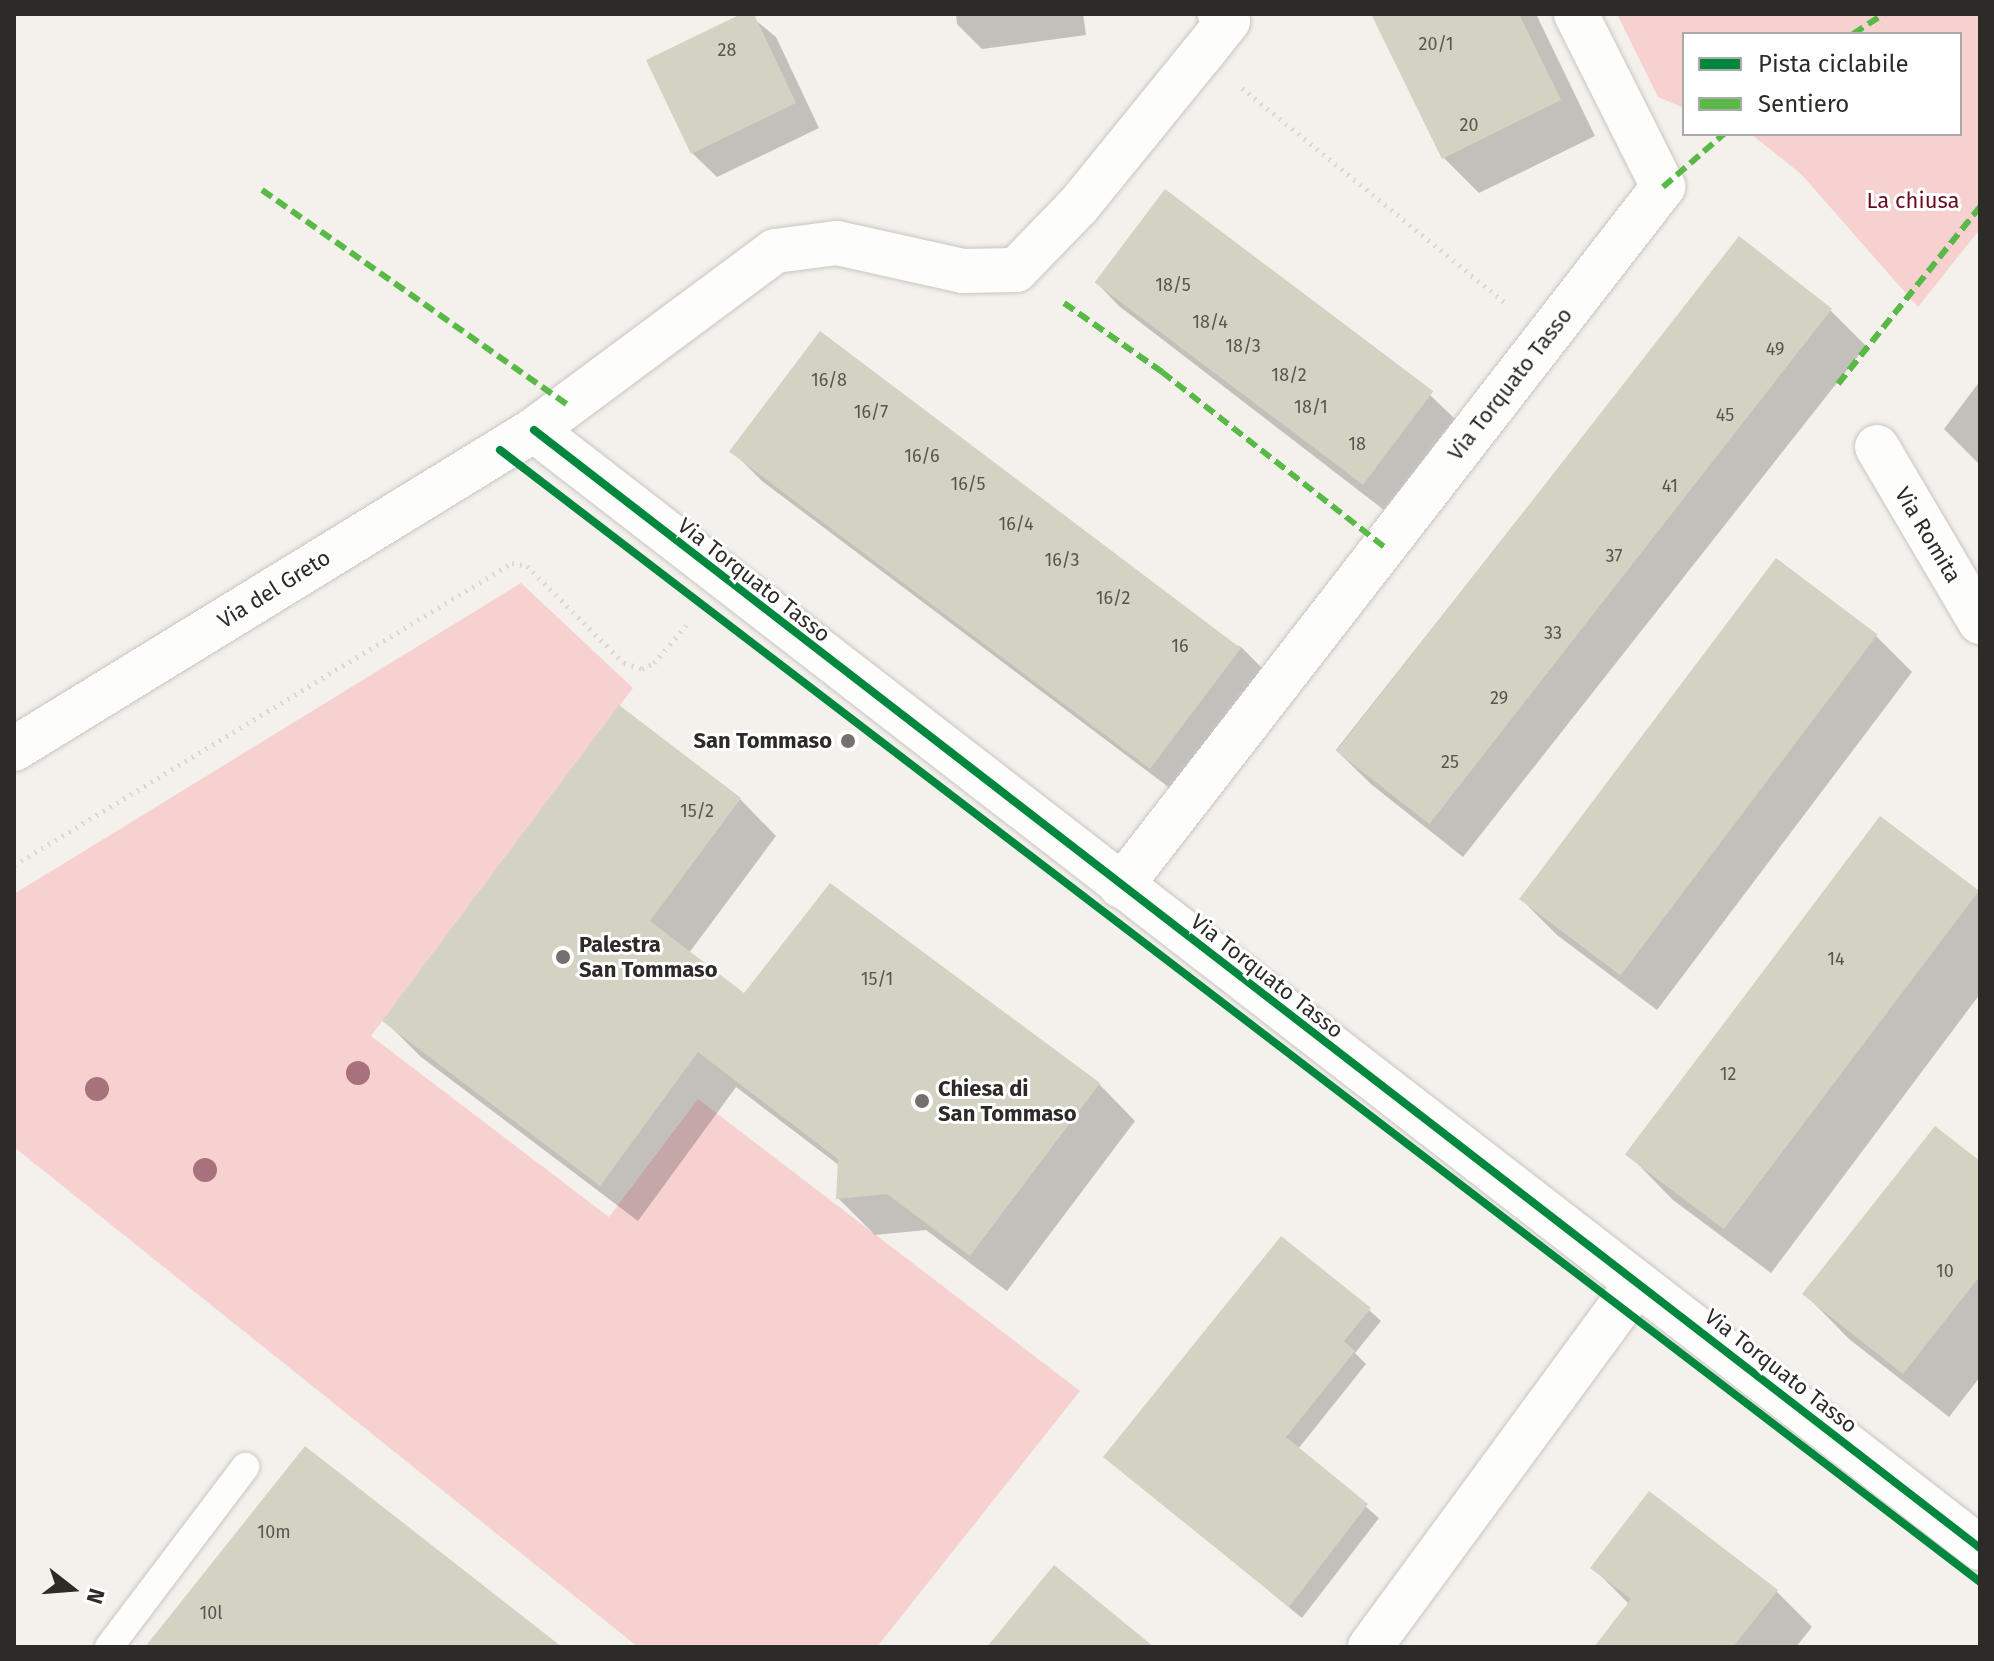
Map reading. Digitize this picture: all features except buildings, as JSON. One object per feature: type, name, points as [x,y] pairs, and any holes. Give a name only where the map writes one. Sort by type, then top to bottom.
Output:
[{"type":"street","points":[[534,430],[775,251],[837,243],[963,271],[1016,270],[1079,205],[1201,55],[1228,21],[1220,14]]},
{"type":"street","name":"Via Torquato Tasso","points":[[1121,886],[1663,187],[1576,14]]},
{"type":"street","name":"Via Torquato Tasso","points":[[534,430],[1980,1548]]},
{"type":"street","name":"Via del Greto","points":[[14,749],[534,430]]},
{"type":"street","name":"Via Romita","points":[[1877,447],[1980,622]]},
{"type":"street","points":[[1370,1647],[1637,1283]]},
{"type":"lane","points":[[109,1647],[245,1467]]},
{"type":"path","points":[[1201,55],[1547,337]]},
{"type":"path","points":[[14,865],[512,563],[527,566],[624,663],[642,669],[654,663],[693,617]]},
{"type":"green space","name":"La chiusa","points":[[1617,14],[1980,14],[1980,229],[1918,307],[1801,174],[1754,136],[1962,136],[1962,32],[1682,32],[1682,107],[1658,97]]},
{"type":"green space","points":[[521,583],[633,688],[371,1036],[609,1217],[698,1099],[1080,1391],[877,1647],[638,1647],[14,1147],[14,894]]},
{"type":"marked path","points":[[1856,32],[1884,14]]},
{"type":"marked path","points":[[1663,187],[1722,136]]},
{"type":"marked path","points":[[262,190],[567,404]]},
{"type":"marked path","points":[[1838,384],[1980,207]]},
{"type":"marked path","points":[[1064,303],[1162,372],[1384,547]]},
{"type":"cycle path","points":[[534,430],[1980,1548]]},
{"type":"cycle path","points":[[500,450],[1980,1582]]},
{"type":"place","name":"San Tommaso","points":[[848,741]]},
{"type":"place","name":"Palestra San Tommaso","points":[[563,957]]},
{"type":"place","name":"Chiesa di San Tommaso","points":[[922,1101]]}]
